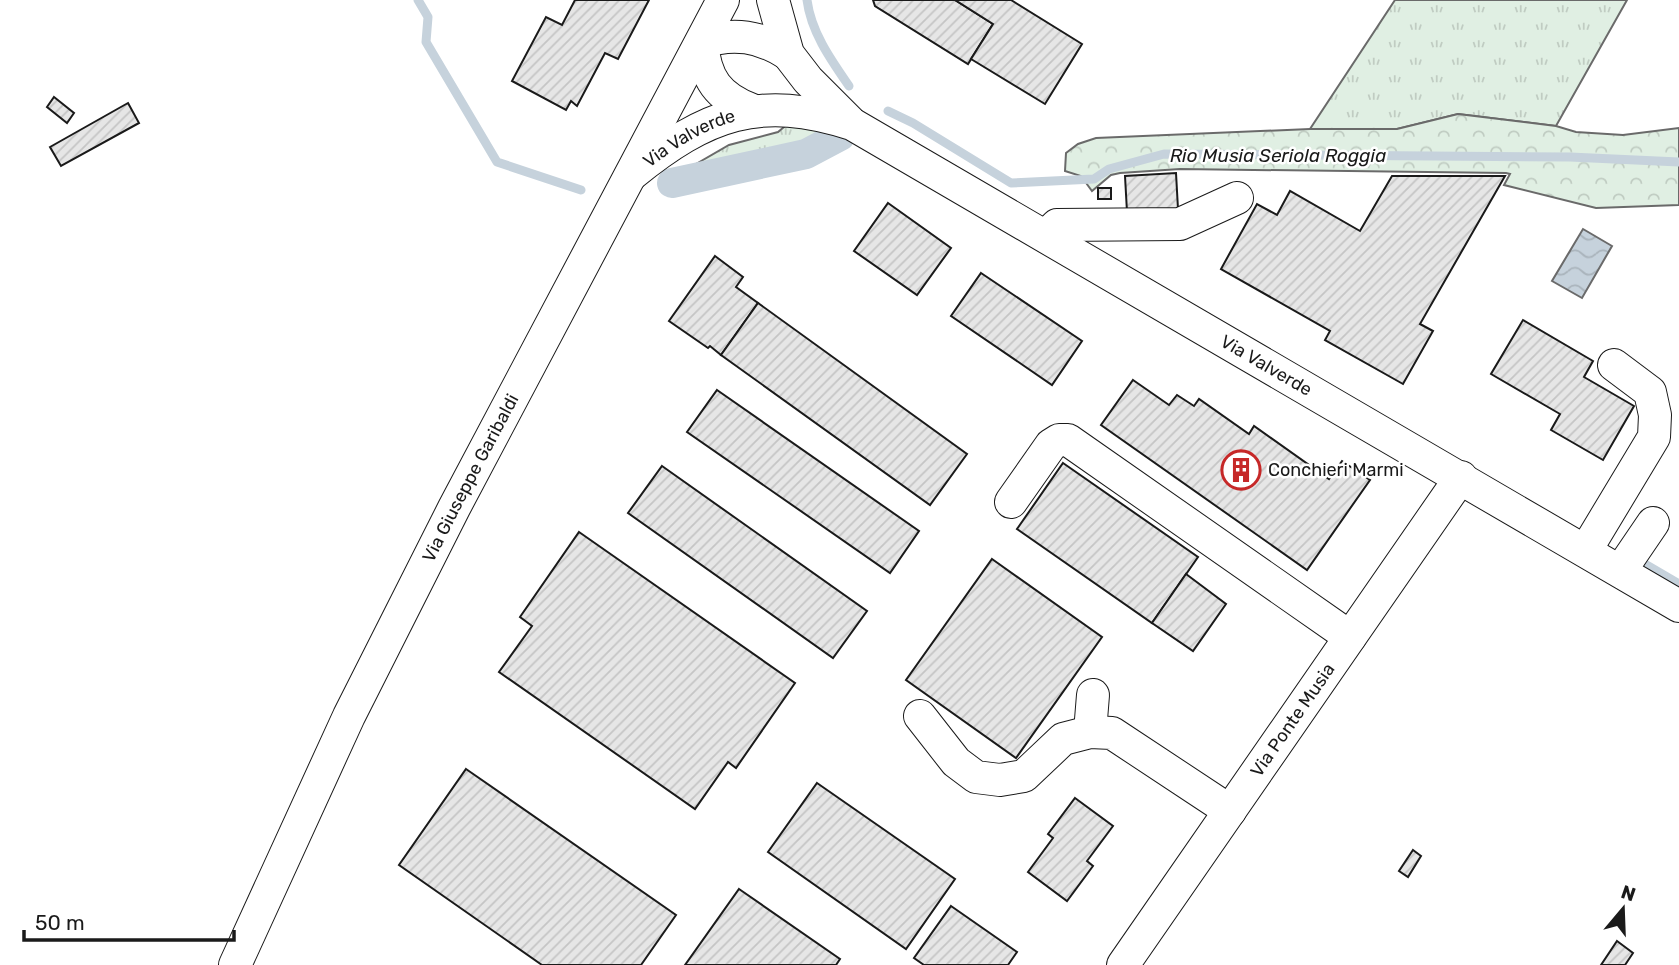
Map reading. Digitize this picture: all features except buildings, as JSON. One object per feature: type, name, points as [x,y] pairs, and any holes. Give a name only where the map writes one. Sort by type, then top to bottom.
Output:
[{"type":"street","name":"Via Giuseppe Garibaldi","points":[[235,965],[349,716],[454,508],[723,0]]},
{"type":"street","name":"Via Valverde","points":[[772,0],[788,54],[808,80],[852,124],[1679,606]]},
{"type":"street","name":"Via Valverde","points":[[752,110],[735,103],[720,92],[703,60],[702,42],[738,35],[764,41],[788,54]]},
{"type":"street","name":"Via Valverde","points":[[632,174],[659,152],[688,134],[719,120],[752,110],[803,111],[852,124]]},
{"type":"street","points":[[1046,236],[1057,225],[1180,224],[1237,198]]},
{"type":"street","points":[[1586,550],[1654,437],[1656,415],[1650,393],[1614,365]]},
{"type":"street","points":[[1011,502],[1051,445],[1059,440],[1068,440],[1350,638]]},
{"type":"street","name":"Via Ponte Musia","points":[[1123,965],[1461,477]]},
{"type":"street","points":[[1621,570],[1653,523]]},
{"type":"street","points":[[1090,732],[1093,695]]},
{"type":"street","points":[[920,716],[956,762],[976,777],[1000,780],[1024,776],[1063,739],[1090,732],[1112,733],[1230,811]]},
{"type":"green space","points":[[1395,0],[1627,0],[1556,126],[1458,114],[1397,129],[1310,129]]},
{"type":"green space","points":[[1458,114],[1556,126],[1576,132],[1623,135],[1679,128],[1679,205],[1596,208],[1504,185],[1510,174],[1506,173],[1180,169],[1111,175],[1092,191],[1081,176],[1065,171],[1066,153],[1078,144],[1096,138],[1310,129],[1397,129]]},
{"type":"green space","points":[[785,120],[837,129],[780,154],[677,175],[729,145],[778,132],[784,127]]},
{"type":"water","points":[[1583,229],[1612,246],[1582,298],[1552,281]]},
{"type":"waterway","points":[[418,0],[428,17],[426,42],[497,162],[581,190]]},
{"type":"waterway","points":[[807,0],[817,34],[849,86]]},
{"type":"waterway","name":"Rio Musia Seriola Roggia","points":[[888,111],[913,123],[1011,183],[1094,179],[1109,169],[1164,154],[1570,157],[1679,162]]},
{"type":"waterway","points":[[672,183],[806,154],[840,136]]},
{"type":"waterway","points":[[1643,563],[1679,584]]},
{"type":"place","name":"Conchieri Marmi","points":[[1241,470]]}]
